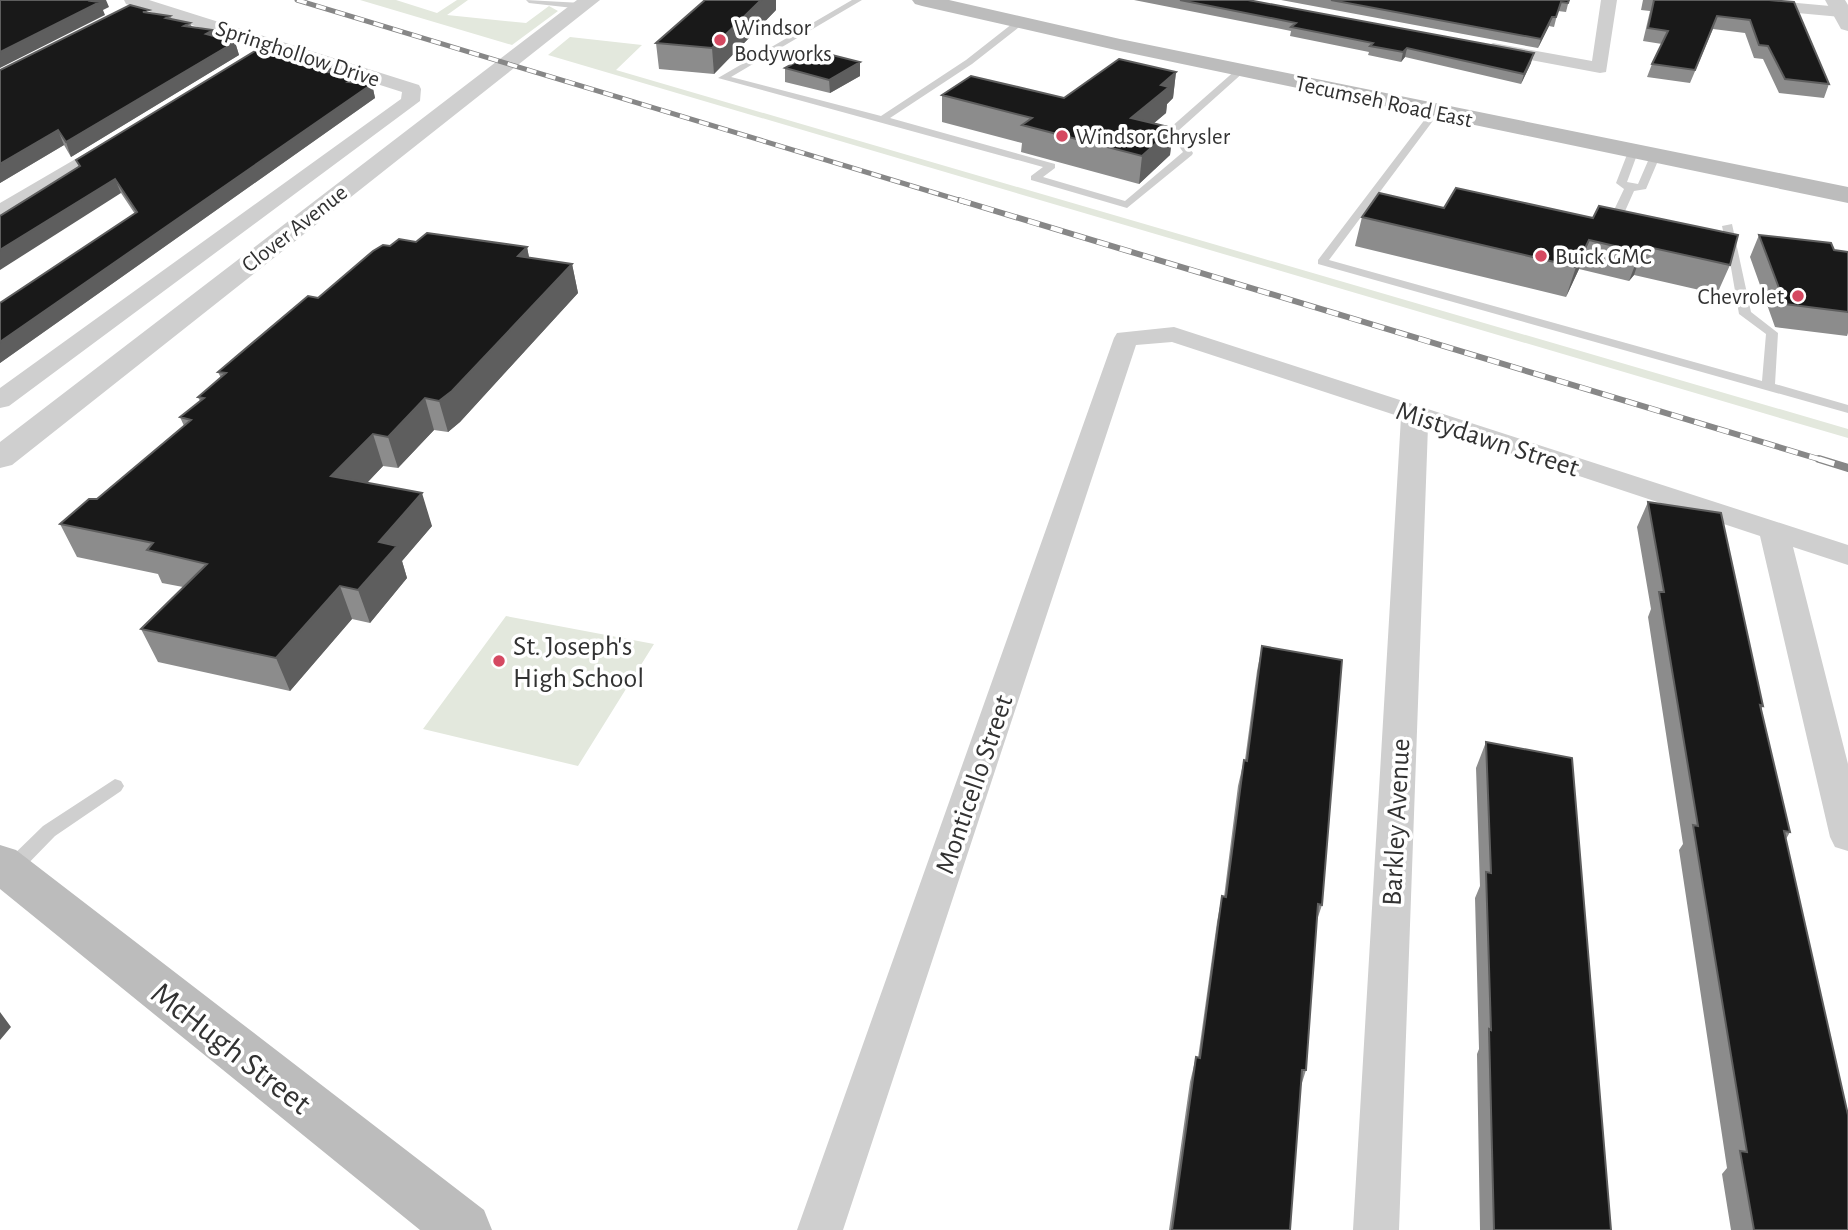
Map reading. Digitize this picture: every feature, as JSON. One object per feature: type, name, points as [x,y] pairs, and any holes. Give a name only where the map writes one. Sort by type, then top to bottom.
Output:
[{"type":"main road","name":"Tecumseh Road East","points":[[922,0],[1240,71],[1848,195]]},
{"type":"main road","name":"McHugh Street","points":[[3,872],[464,1230]]},
{"type":"street","points":[[1480,45],[1600,68],[1609,0]]},
{"type":"street","points":[[1709,0],[1841,12]]},
{"type":"street","points":[[116,18],[137,2]]},
{"type":"street","name":"Springhollow Drive","points":[[137,2],[412,89],[410,101]]},
{"type":"street","name":"Clover Avenue","points":[[4,451],[586,3]]},
{"type":"street","points":[[253,58],[274,45]]},
{"type":"street","name":"Clover Avenue","points":[[0,400],[410,101]]},
{"type":"street","points":[[0,212],[127,135]]},
{"type":"street","name":"Mistydawn Street","points":[[1126,338],[1174,334],[1848,555]]},
{"type":"street","name":"Monticello Street","points":[[820,1230],[1126,338]]},
{"type":"street","name":"Barkley Avenue","points":[[1376,1230],[1415,414]]},
{"type":"street","points":[[1774,531],[1848,838]]},
{"type":"lane","points":[[858,0],[723,78],[1051,166],[1035,178],[1127,205],[1188,153],[1173,130],[1240,71]]},
{"type":"lane","points":[[529,1],[586,3]]},
{"type":"lane","points":[[882,119],[969,62],[1020,22]]},
{"type":"lane","points":[[1435,112],[1322,262],[1848,409]]},
{"type":"lane","points":[[1644,154],[1642,187],[1630,188],[1621,183],[1644,154]]},
{"type":"lane","points":[[1625,230],[1610,231],[1630,188]]},
{"type":"lane","points":[[1728,226],[1745,314],[1772,333],[1768,388]]},
{"type":"lane","points":[[1694,245],[1734,254]]},
{"type":"lane","points":[[3,872],[49,831],[115,786]]},
{"type":"shaded area","points":[[360,0],[396,0],[437,13],[457,0],[468,0],[447,15],[526,23],[549,6],[558,11],[512,45]]},
{"type":"shaded area","points":[[570,37],[642,45],[616,70],[1848,429],[1848,438],[548,55]]},
{"type":"shaded area","points":[[506,616],[654,644],[578,766],[423,729]]},
{"type":"building","points":[[0,0],[93,0],[91,1],[100,2],[0,52]]},
{"type":"building","points":[[705,0],[761,0],[712,48],[656,43]]},
{"type":"building","points":[[1180,0],[1248,0],[1534,53],[1524,74],[1407,48],[1403,52],[1370,46],[1373,43],[1291,27],[1296,23]]},
{"type":"building","points":[[1331,0],[1569,0],[1568,3],[1561,2],[1556,17],[1552,17],[1541,39]]},
{"type":"building","points":[[1654,0],[1794,2],[1829,84],[1785,79],[1768,46],[1759,45],[1750,20],[1717,16],[1695,70],[1652,64],[1668,31],[1648,28]]},
{"type":"building","points":[[130,5],[149,10],[143,12],[170,16],[166,18],[190,23],[184,26],[213,30],[206,34],[235,42],[66,142],[58,130],[0,164],[0,70]]},
{"type":"building","points":[[260,48],[284,54],[278,58],[307,61],[301,65],[349,74],[345,77],[354,78],[348,82],[372,84],[0,342],[0,303],[137,212],[115,179],[0,250],[0,216],[80,166],[76,160]]},
{"type":"building","points":[[816,51],[860,62],[829,80],[785,68]]},
{"type":"building","points":[[1119,59],[1176,72],[1161,85],[1169,87],[1131,118],[1173,128],[1142,156],[1022,125],[1032,118],[942,95],[971,76],[1064,98]]},
{"type":"building","points":[[1456,188],[1593,218],[1599,206],[1738,235],[1730,265],[1644,246],[1640,252],[1589,240],[1576,267],[1362,217],[1379,193],[1444,208]]},
{"type":"building","points":[[427,233],[527,247],[518,256],[572,264],[452,391],[439,401],[425,398],[388,437],[373,434],[331,476],[422,493],[379,542],[397,546],[358,590],[340,586],[276,658],[141,629],[207,564],[147,550],[153,543],[60,524],[89,499],[97,499],[191,420],[180,417],[204,398],[198,397],[226,373],[218,372],[308,296],[318,298],[383,245],[390,246],[399,239],[416,242]]},
{"type":"building","points":[[1759,235],[1831,243],[1834,250],[1848,252],[1848,312],[1785,304]]},
{"type":"building","points":[[1648,502],[1721,513],[1763,706],[1760,705],[1790,832],[1784,831],[1848,1115],[1848,1230],[1754,1230],[1740,1151],[1747,1152],[1693,825],[1698,826],[1659,592],[1664,592]]},
{"type":"building","points":[[1262,646],[1342,660],[1322,905],[1318,904],[1306,1070],[1302,1070],[1290,1230],[1172,1230],[1196,1057],[1200,1058],[1222,896],[1226,897],[1244,760],[1247,761]]},
{"type":"building","points":[[1486,742],[1572,758],[1611,1230],[1494,1230],[1486,872],[1491,873]]},
{"type":"railway","points":[[297,0],[965,202]]},
{"type":"railway","points":[[959,200],[1825,461]]},
{"type":"railway","points":[[1819,459],[1848,468]]},
{"type":"place","name":"Windsor Bodyworks","points":[[720,40]]},
{"type":"place","name":"Windsor Chrysler","points":[[1062,136]]},
{"type":"place","name":"Buick GMC","points":[[1541,256]]},
{"type":"place","name":"Chevrolet","points":[[1798,296]]},
{"type":"place","name":"St. Joseph's High School","points":[[499,661]]}]
